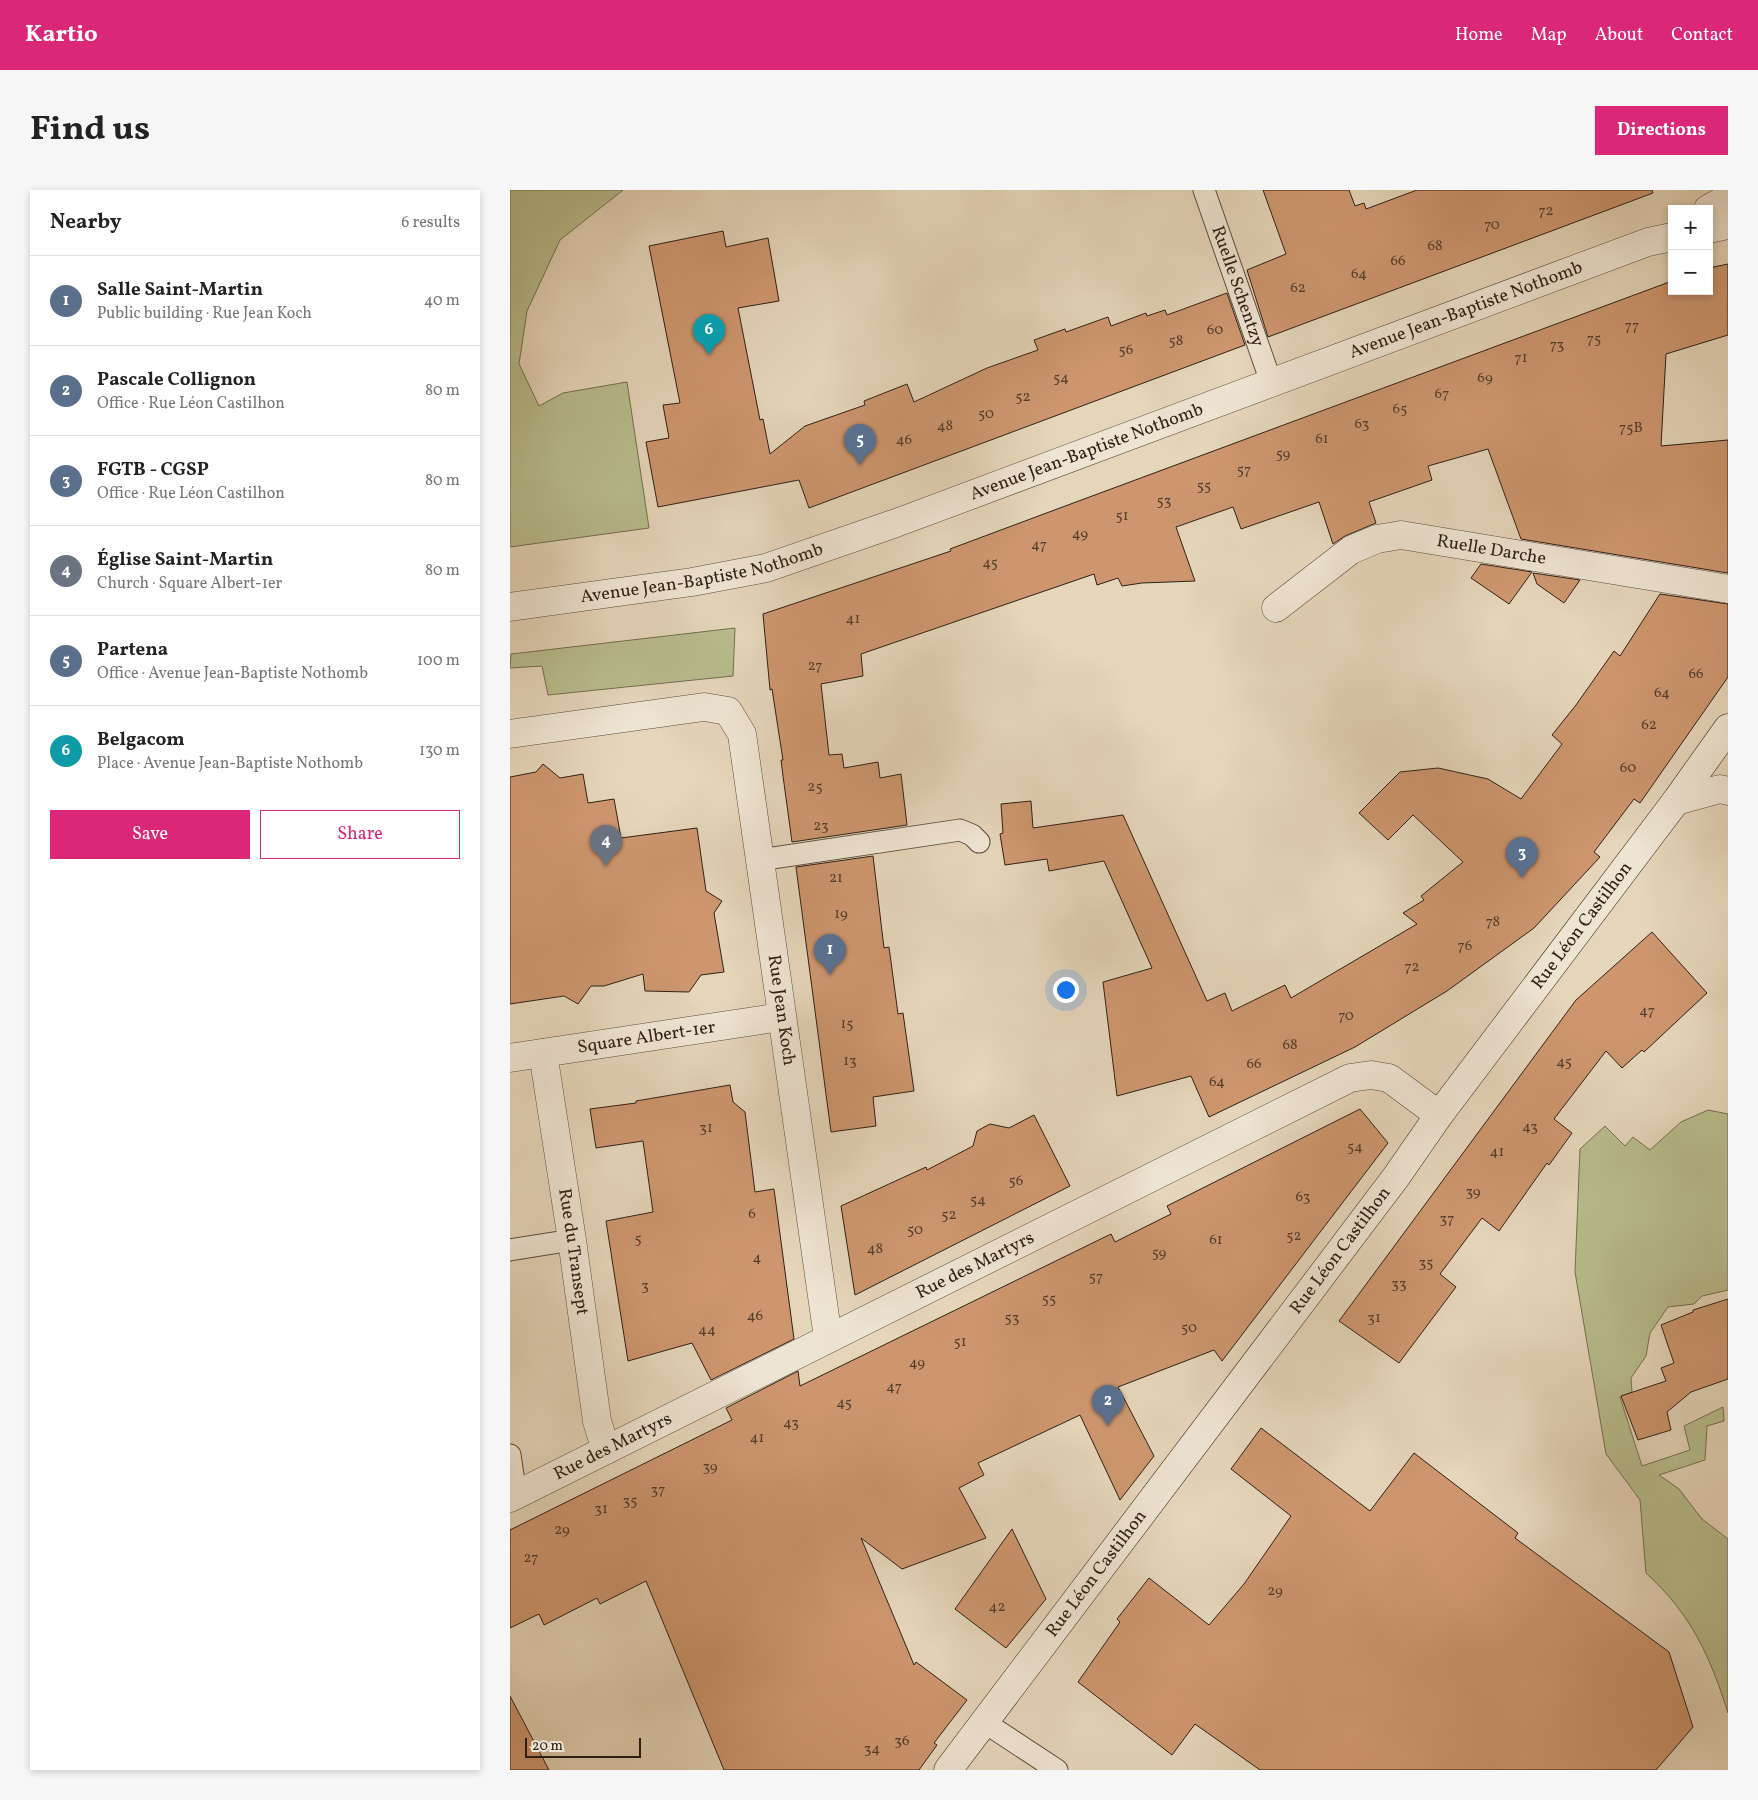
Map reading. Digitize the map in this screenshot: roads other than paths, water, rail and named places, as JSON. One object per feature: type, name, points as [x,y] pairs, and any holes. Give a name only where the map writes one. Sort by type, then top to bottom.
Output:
[{"type":"street","points":[[1713,206],[1728,198]]},
{"type":"street","points":[[1713,228],[1728,225]]},
{"type":"street","name":"Avenue Jean-Baptiste Nothomb","points":[[510,608],[692,582],[766,568],[896,523],[1271,382],[1660,240]]},
{"type":"street","name":"Ruelle Darche","points":[[1276,608],[1351,550],[1376,539],[1401,535],[1728,589]]},
{"type":"street","name":"Rue Jean Koch","points":[[510,734],[704,707],[728,711],[742,734],[828,1338]]},
{"type":"street","name":"Rue Léon Castilhon","points":[[948,1770],[1396,1177],[1439,1114],[1676,801],[1728,728]]},
{"type":"street","points":[[1676,801],[1720,789],[1728,791]]},
{"type":"street","name":"Square Albert-1er","points":[[510,1058],[781,1017]]},
{"type":"street","name":"Rue du Transept","points":[[543,1053],[572,1240],[597,1421],[606,1450]]},
{"type":"street","name":"Rue des Martyrs","points":[[513,1497],[1350,1078],[1371,1075],[1388,1078],[1439,1114]]},
{"type":"lane","name":"Ruelle Schentzy","points":[[1204,190],[1271,382]]},
{"type":"lane","points":[[759,860],[960,830],[972,835],[979,842]]},
{"type":"lane","points":[[510,1250],[572,1240]]},
{"type":"lane","points":[[510,1455],[513,1497]]},
{"type":"lane","points":[[984,1722],[1057,1770]]},
{"type":"place","name":"Belgacom","points":[[709,355]]},
{"type":"place","name":"Partena","points":[[860,465]]},
{"type":"place","name":"Église Saint-Martin","points":[[606,866]]},
{"type":"place","name":"FGTB - CGSP","points":[[1522,878]]},
{"type":"place","name":"Salle Saint-Martin","points":[[830,975]]},
{"type":"place","name":"Pascale Collignon","points":[[1108,1426]]}]
